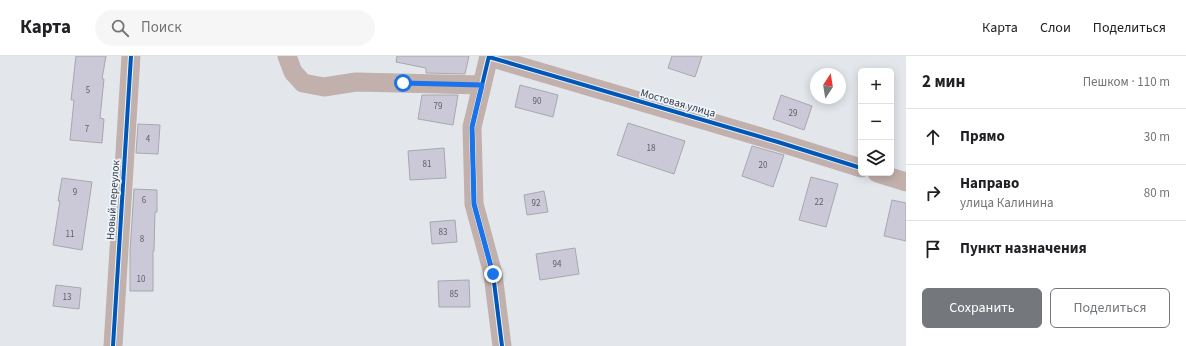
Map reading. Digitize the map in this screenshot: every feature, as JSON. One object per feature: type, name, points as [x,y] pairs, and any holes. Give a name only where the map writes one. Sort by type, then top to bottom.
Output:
[{"type":"street","name":"Новый переулок","points":[[113,346],[131,56]]},
{"type":"street","points":[[287,56],[293,72],[304,83],[324,88],[356,82],[482,85]]},
{"type":"street","points":[[489,56],[472,127],[474,204],[493,274],[502,346]]},
{"type":"street","name":"Мостовая улица","points":[[489,56],[858,167]]},
{"type":"street","points":[[887,176],[906,182]]},
{"type":"building","points":[[76,56],[106,56],[102,79],[104,79],[100,118],[104,119],[102,143],[70,140],[74,100],[71,100]]},
{"type":"building","points":[[397,56],[469,56],[465,74],[426,73],[426,68],[396,62]]},
{"type":"building","points":[[672,56],[702,56],[695,77],[668,68]]},
{"type":"building","points":[[520,85],[558,95],[553,117],[515,107]]},
{"type":"building","points":[[422,95],[458,95],[453,125],[418,119]]},
{"type":"building","points":[[781,95],[812,106],[804,130],[773,119]]},
{"type":"building","points":[[628,123],[685,141],[674,174],[617,155]]},
{"type":"building","points":[[138,124],[160,125],[158,154],[136,153]]},
{"type":"building","points":[[752,146],[784,155],[773,187],[742,176]]},
{"type":"building","points":[[444,148],[446,178],[410,180],[408,151]]},
{"type":"building","points":[[811,177],[838,184],[826,227],[799,220]]},
{"type":"building","points":[[62,178],[92,182],[82,250],[53,245]]},
{"type":"building","points":[[134,189],[157,190],[157,212],[155,212],[153,251],[153,291],[130,291],[130,252]]},
{"type":"building","points":[[544,191],[548,212],[527,215],[524,195]]},
{"type":"building","points":[[892,200],[906,203],[906,241],[884,236]]},
{"type":"building","points":[[455,220],[457,242],[432,244],[430,222]]},
{"type":"building","points":[[575,248],[579,274],[540,280],[536,254]]},
{"type":"building","points":[[469,280],[470,307],[439,307],[438,281]]},
{"type":"building","points":[[56,285],[81,288],[79,309],[53,306]]},
{"type":"cycle path","points":[[113,346],[131,56]]},
{"type":"cycle path","points":[[489,56],[472,127],[474,204],[493,274],[502,346]]},
{"type":"cycle path","points":[[489,57],[858,167]]},
{"type":"route","points":[[403,83],[482,85],[472,127],[474,204],[493,274]]}]
